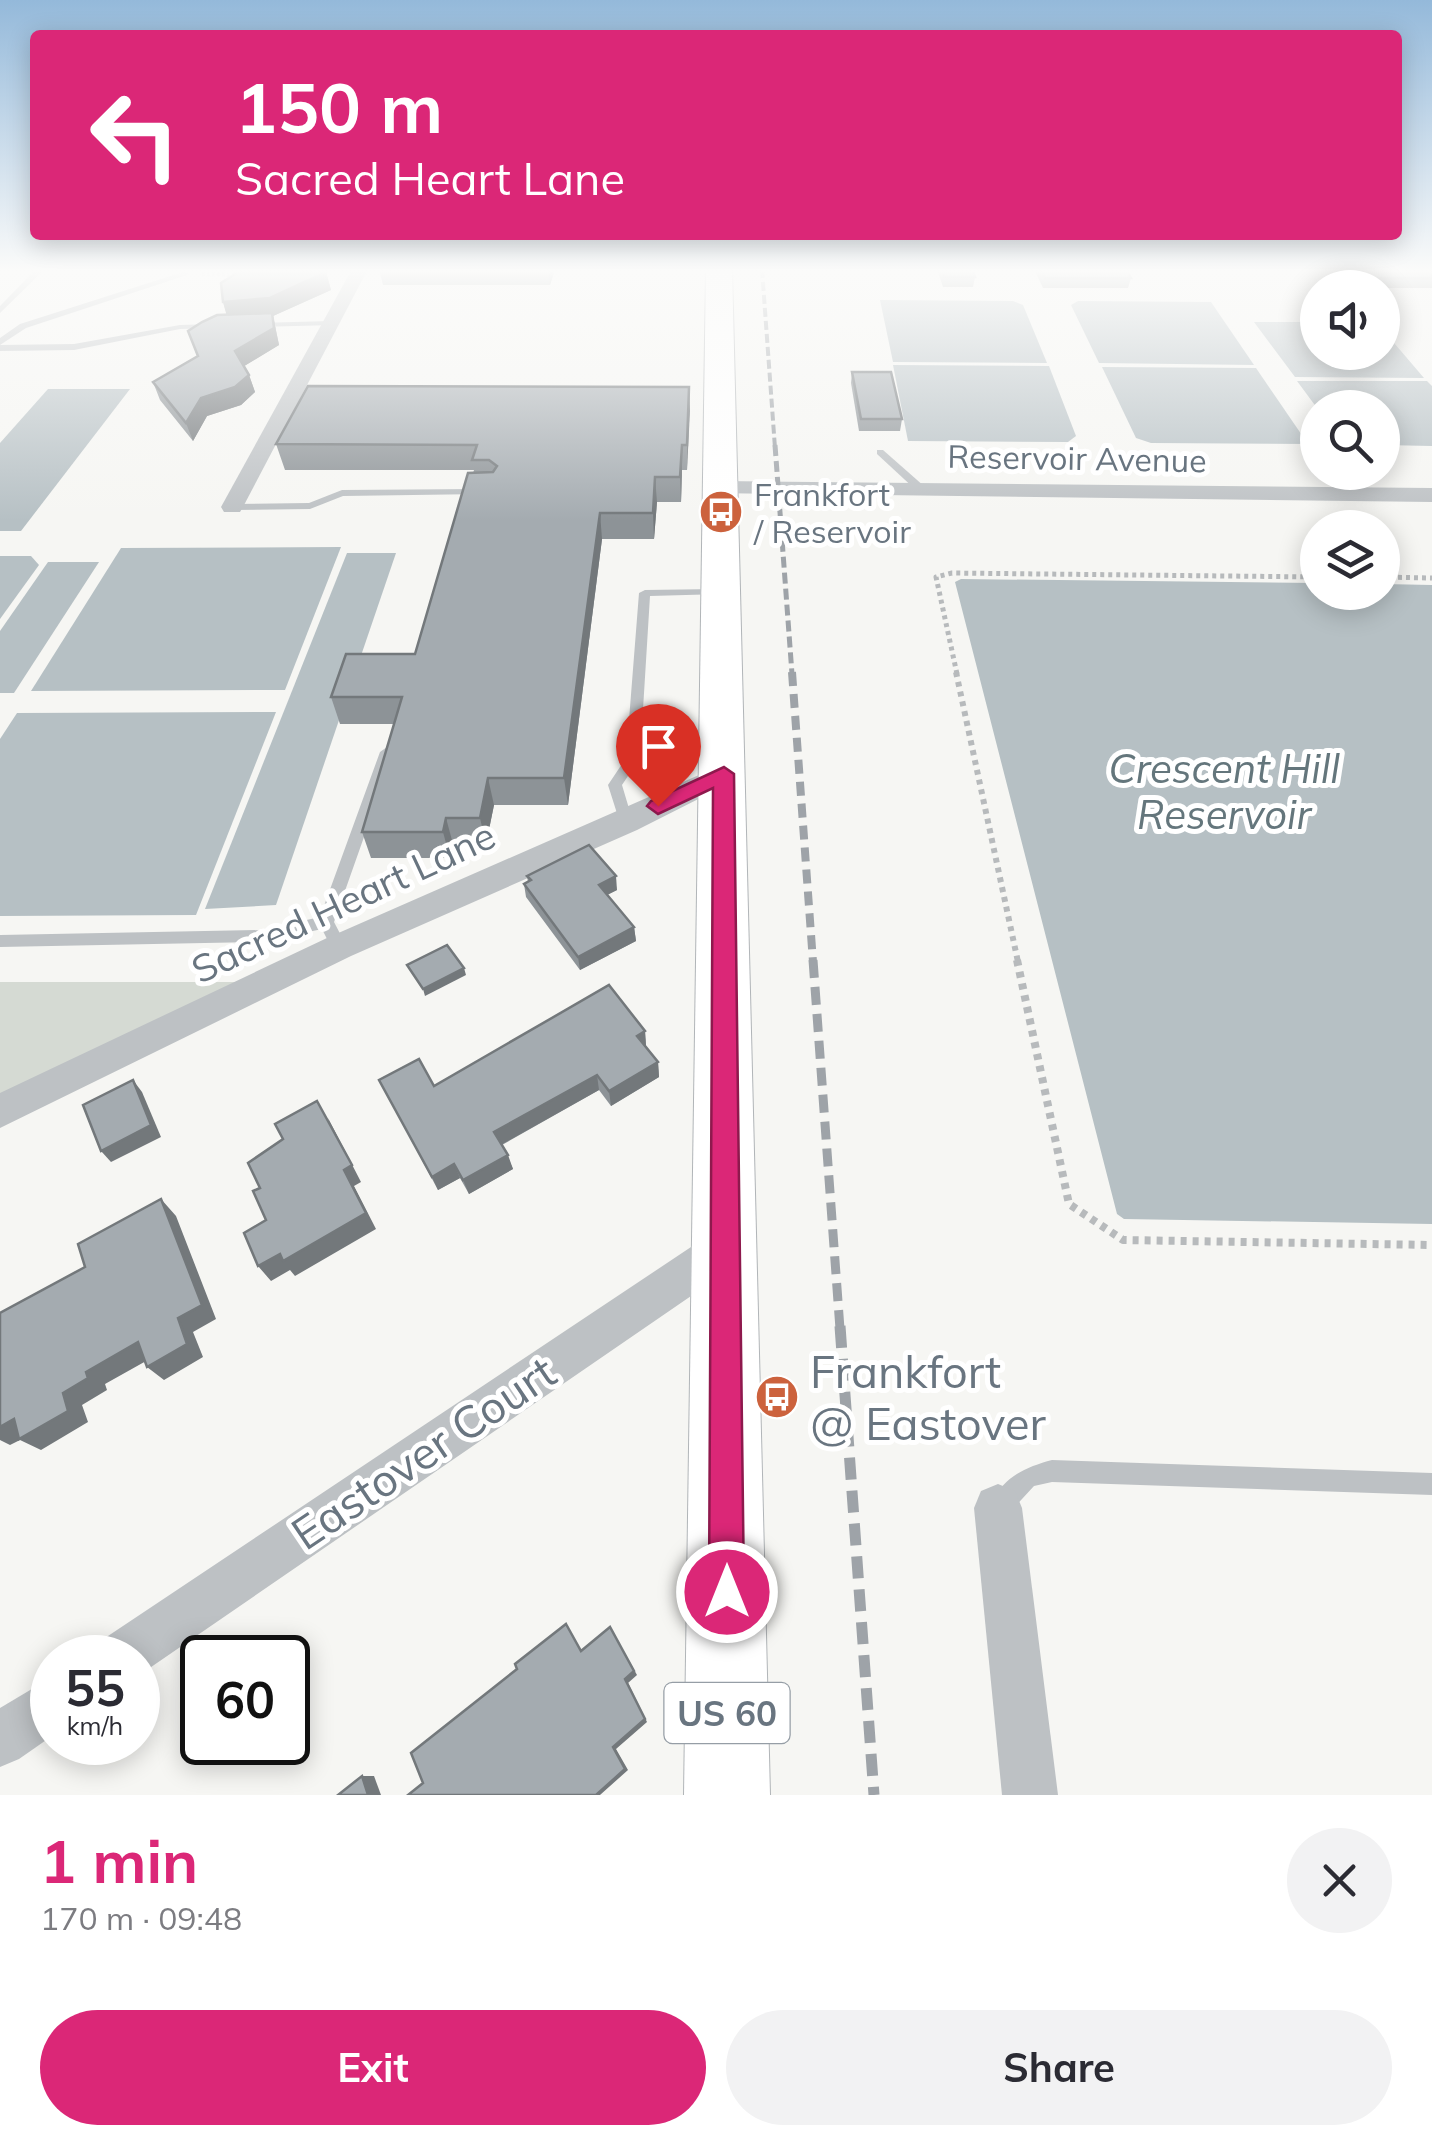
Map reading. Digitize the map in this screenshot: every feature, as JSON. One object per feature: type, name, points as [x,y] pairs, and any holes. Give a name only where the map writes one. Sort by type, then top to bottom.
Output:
[{"type":"main road","name":"US 60","points":[[720,353],[727,1795]]},
{"type":"street","points":[[232,507],[315,353]]},
{"type":"street","name":"Reservoir Avenue","points":[[721,488],[1432,495]]},
{"type":"street","name":"Sacred Heart Lane","points":[[0,1110],[332,935],[626,822],[724,774]]},
{"type":"street","name":"Eastover Court","points":[[154,1635],[726,1247]]},
{"type":"street","points":[[998,1508],[1030,1795]]},
{"type":"street","points":[[0,1740],[30,1719]]},
{"type":"lane","points":[[880,452],[922,489]]},
{"type":"lane","points":[[1356,490],[1359,494]]},
{"type":"lane","points":[[232,507],[310,506],[342,493],[493,492]]},
{"type":"lane","points":[[626,822],[615,785],[633,758],[645,593],[722,592]]},
{"type":"lane","points":[[0,941],[332,935],[390,743]]},
{"type":"lane","points":[[998,1508],[1028,1477],[1052,1471],[1432,1484]]},
{"type":"path","points":[[1300,577],[952,573],[936,577],[1069,1204],[1123,1240],[1432,1245]]},
{"type":"path","points":[[1400,578],[1432,578]]},
{"type":"shaded area","points":[[0,982],[242,982],[0,1099]]},
{"type":"water","points":[[891,353],[1043,353],[1047,363],[893,362]]},
{"type":"water","points":[[1094,353],[1246,353],[1254,365],[1099,363]]},
{"type":"water","points":[[1277,353],[1300,353],[1300,370],[1400,370],[1402,353],[1424,378],[1295,377]]},
{"type":"water","points":[[893,365],[1049,366],[1076,436],[1068,442],[908,441]]},
{"type":"water","points":[[1102,367],[1256,368],[1300,432],[1300,444],[1151,443],[1136,438]]},
{"type":"water","points":[[1297,381],[1427,381],[1432,386],[1432,446],[1400,445],[1400,390],[1304,390]]},
{"type":"water","points":[[48,389],[130,389],[21,531],[0,531],[0,443]]},
{"type":"water","points":[[341,547],[285,690],[31,691],[121,548]]},
{"type":"water","points":[[347,553],[396,553],[276,905],[205,909]]},
{"type":"water","points":[[0,556],[31,556],[39,565],[0,619]]},
{"type":"water","points":[[48,562],[99,562],[14,693],[0,693],[0,631]]},
{"type":"water","name":"Crescent Hill Reservoir","points":[[961,579],[1300,583],[1300,610],[1400,610],[1400,584],[1432,585],[1432,1224],[1124,1219],[1117,1214],[955,582]]},
{"type":"water","points":[[276,712],[196,915],[0,916],[0,739],[17,713]]},
{"type":"building","points":[[197,353],[236,353],[249,375],[235,387],[201,398],[186,423],[153,382],[198,356]]},
{"type":"building","points":[[852,372],[891,372],[902,419],[861,419]]},
{"type":"building","points":[[308,386],[689,387],[687,445],[682,445],[680,477],[655,477],[653,513],[600,513],[564,778],[488,778],[480,818],[446,818],[443,832],[362,832],[402,697],[331,697],[346,654],[415,654],[468,473],[493,472],[497,466],[489,460],[472,460],[477,445],[276,444]]},
{"type":"building","points":[[589,845],[616,876],[599,885],[634,927],[578,957],[524,884],[531,880],[527,876]]},
{"type":"building","points":[[447,945],[464,968],[423,989],[407,965]]},
{"type":"building","points":[[609,985],[645,1031],[637,1036],[658,1062],[609,1091],[597,1075],[494,1132],[508,1155],[463,1180],[454,1164],[432,1177],[379,1080],[419,1059],[434,1086]]},
{"type":"building","points":[[133,1080],[151,1125],[101,1151],[83,1105]]},
{"type":"building","points":[[317,1101],[352,1165],[344,1170],[366,1213],[283,1261],[280,1254],[258,1266],[244,1233],[266,1220],[253,1191],[260,1188],[248,1163],[283,1139],[275,1124]]},
{"type":"building","points":[[161,1199],[202,1305],[178,1318],[187,1344],[147,1367],[138,1342],[86,1372],[88,1378],[63,1393],[68,1411],[19,1439],[14,1419],[0,1427],[0,1313],[85,1267],[78,1244]]},
{"type":"building","points":[[566,1624],[581,1651],[610,1627],[634,1671],[625,1679],[645,1719],[613,1747],[625,1769],[596,1795],[408,1795],[423,1783],[411,1753],[517,1669],[515,1664]]},
{"type":"building","points":[[362,1776],[368,1795],[338,1795]]},
{"type":"railway","points":[[768,353],[775,448]]},
{"type":"railway","points":[[775,445],[792,674]]},
{"type":"railway","points":[[792,672],[813,962]]},
{"type":"railway","points":[[813,960],[840,1329]]},
{"type":"railway","points":[[840,1326],[874,1795]]},
{"type":"place","name":"Frankfort / Reservoir","points":[[721,512]]},
{"type":"place","name":"Frankfort @ Eastover","points":[[777,1397]]},
{"type":"route","points":[[658,806],[724,774],[727,1592]]}]
